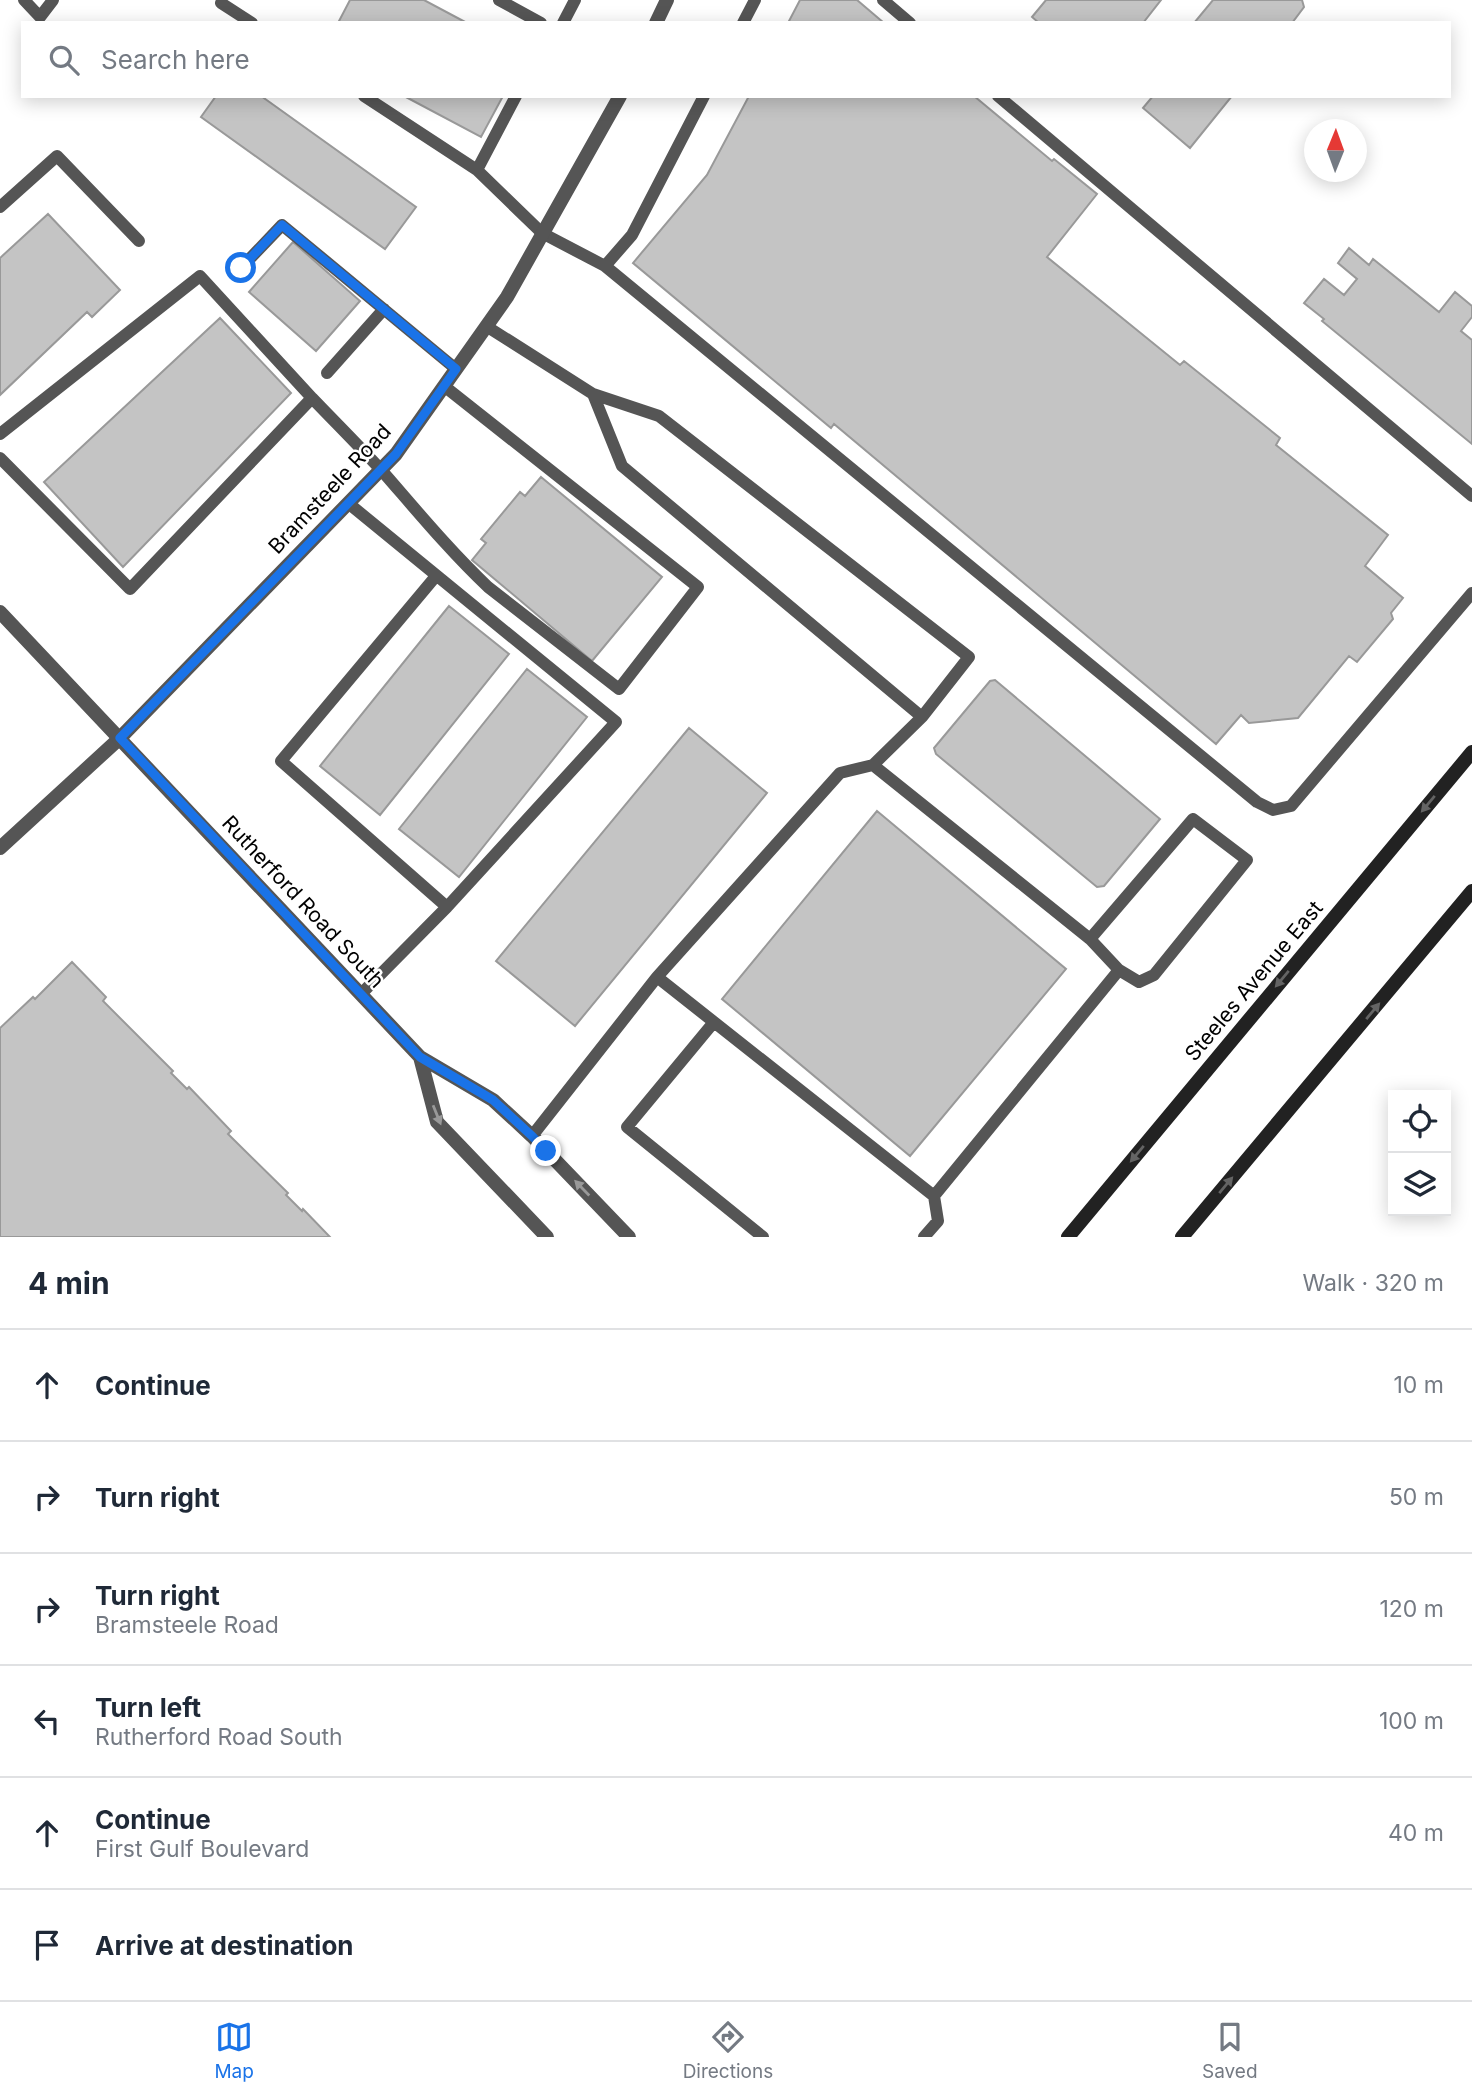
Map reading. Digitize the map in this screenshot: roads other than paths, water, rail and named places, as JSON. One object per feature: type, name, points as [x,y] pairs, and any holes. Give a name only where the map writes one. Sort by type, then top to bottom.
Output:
[{"type":"main road","name":"Steeles Avenue East","points":[[1068,1237],[1472,752]]},
{"type":"main road","points":[[1182,1237],[1472,891]]},
{"type":"street","points":[[657,21],[667,0]]},
{"type":"street","name":"Bramsteele Road","points":[[0,848],[120,738],[396,454],[507,297],[619,98]]},
{"type":"street","name":"Rutherford Road South","points":[[0,612],[420,1057],[437,1122],[547,1237]]},
{"type":"street","points":[[420,1057],[493,1100],[532,1136],[629,1237]]},
{"type":"lane","points":[[24,0],[40,18],[53,0]]},
{"type":"lane","points":[[499,0],[537,21]]},
{"type":"lane","points":[[564,21],[575,0]]},
{"type":"lane","points":[[744,21],[755,0]]},
{"type":"lane","points":[[883,0],[909,21]]},
{"type":"lane","points":[[221,3],[249,21]]},
{"type":"lane","points":[[367,98],[477,170],[542,233],[605,267],[1257,802],[1273,810],[1291,806],[1472,593]]},
{"type":"lane","points":[[477,170],[515,98]]},
{"type":"lane","points":[[605,267],[632,235],[703,98]]},
{"type":"lane","points":[[1000,98],[1472,496]]},
{"type":"lane","points":[[0,207],[57,156],[139,241]]},
{"type":"lane","points":[[241,268],[282,225],[456,369]]},
{"type":"lane","points":[[0,434],[200,276],[380,470],[453,554],[488,587],[618,689],[698,586],[444,386]]},
{"type":"lane","points":[[327,373],[384,310]]},
{"type":"lane","points":[[486,326],[593,394],[659,416],[969,657],[922,717],[873,765],[840,773],[657,977],[532,1136]]},
{"type":"lane","points":[[593,394],[622,466],[922,717]]},
{"type":"lane","points":[[0,458],[130,589],[312,398]]},
{"type":"lane","points":[[348,503],[616,722],[447,907],[361,994]]},
{"type":"lane","points":[[436,576],[281,761],[447,907]]},
{"type":"lane","points":[[873,765],[1090,939],[1119,970],[1139,982],[1154,975],[1247,860],[1194,819],[1090,939]]},
{"type":"lane","points":[[934,1196],[1119,970]]},
{"type":"lane","points":[[657,977],[934,1196],[938,1221],[924,1237]]},
{"type":"lane","points":[[714,1021],[627,1127],[763,1237]]}]
